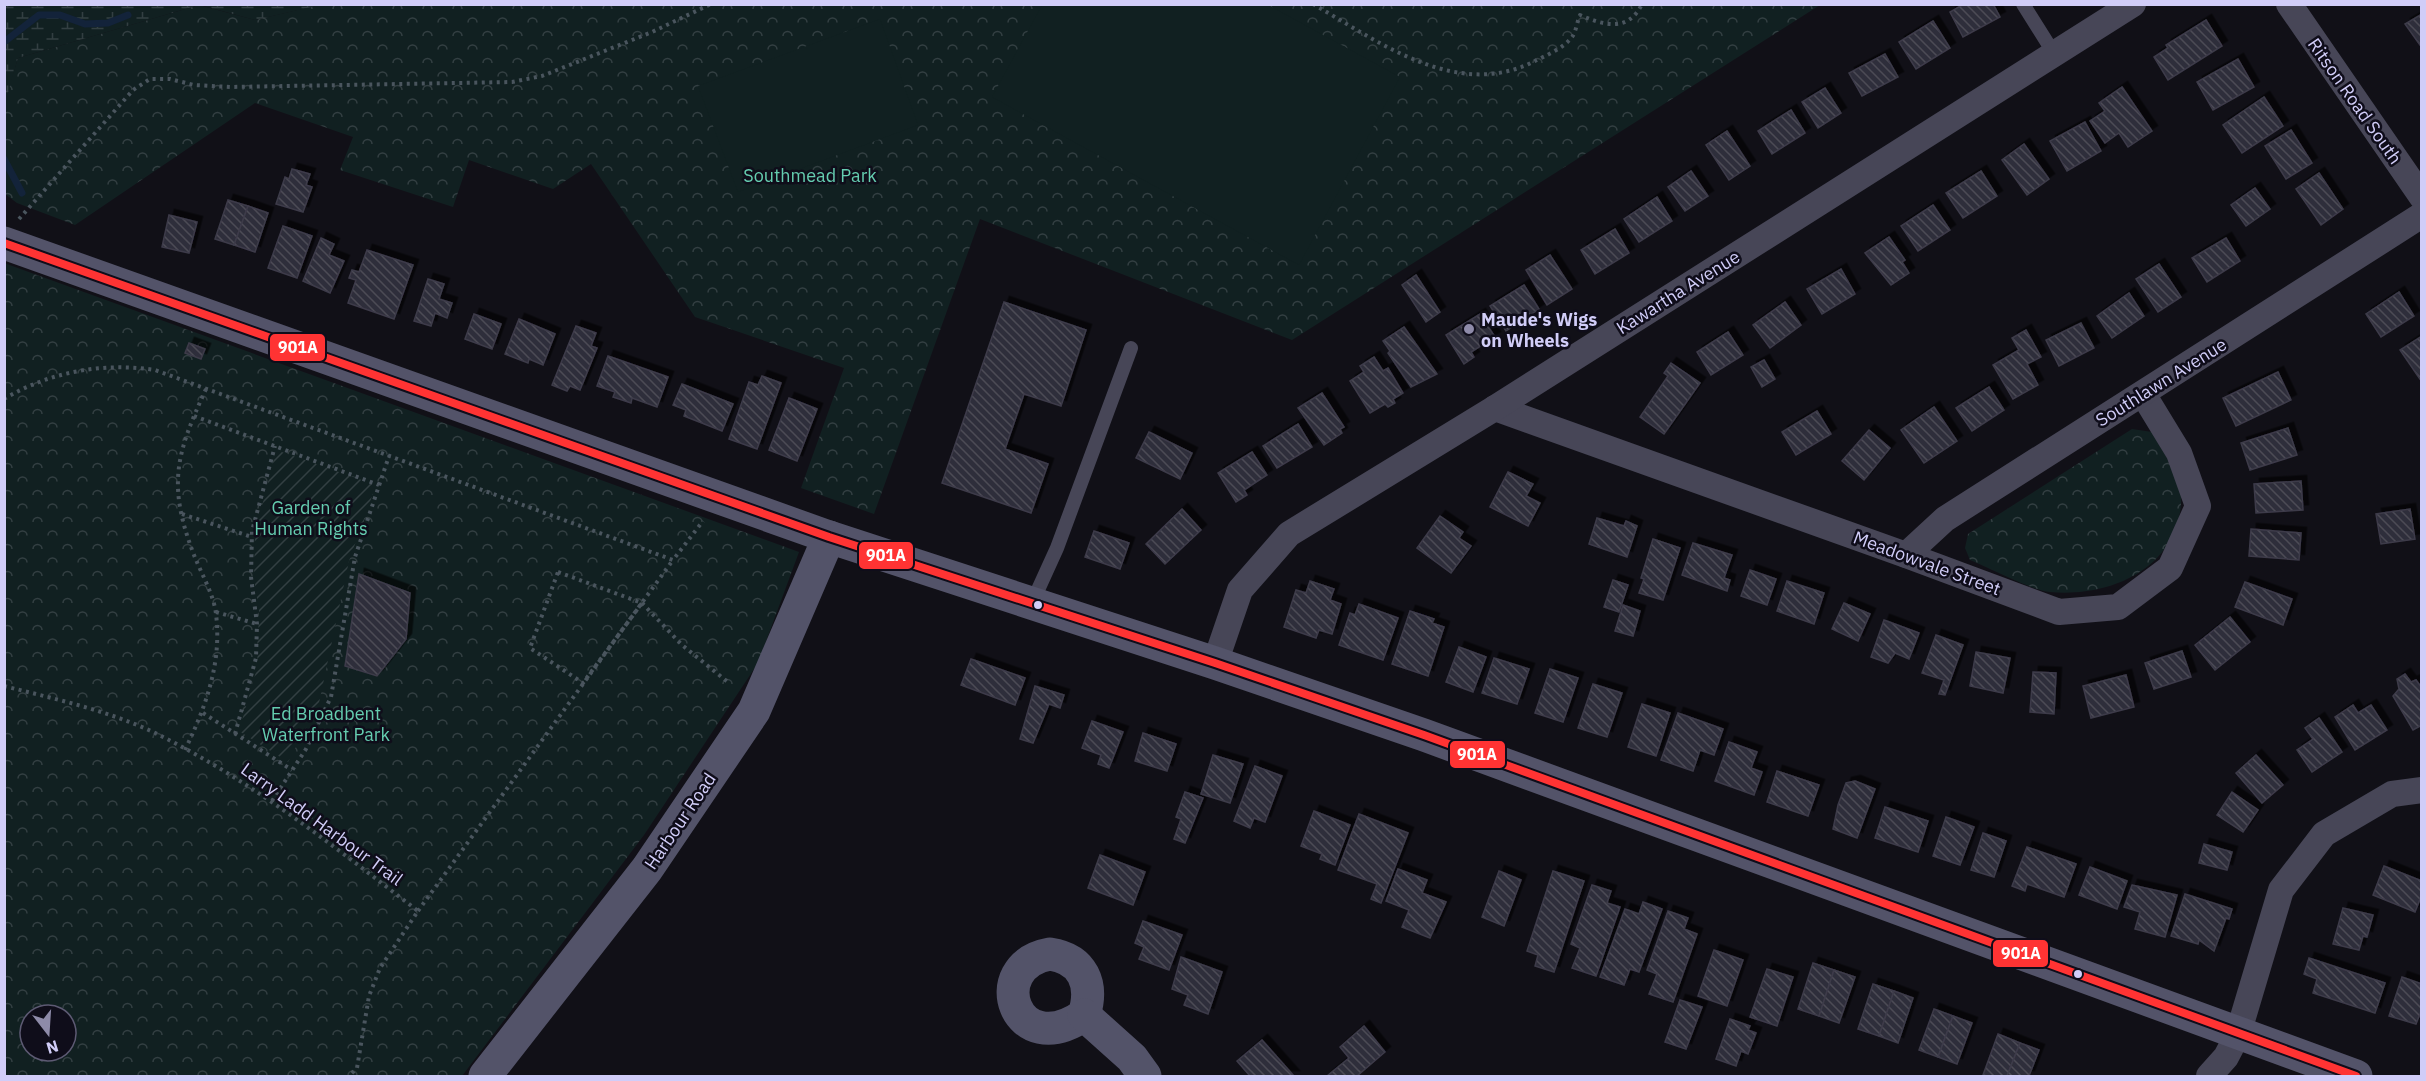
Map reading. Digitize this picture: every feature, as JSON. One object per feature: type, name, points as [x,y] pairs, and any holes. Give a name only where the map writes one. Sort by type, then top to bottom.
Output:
[{"type":"street","name":"Kawartha Avenue","points":[[1215,663],[1240,590],[1289,534],[1495,408],[2133,4]]},
{"type":"street","name":"Ritson Road South","points":[[2289,4],[2421,197]]},
{"type":"street","name":"Southlawn Avenue","points":[[1906,555],[1945,519],[2421,215]]},
{"type":"street","points":[[4,243],[829,537],[1215,663],[1424,735],[2356,1077]]},
{"type":"street","name":"Meadowvale Street","points":[[1495,408],[2059,612],[2118,607],[2170,568],[2198,506],[2179,453],[2143,394]]},
{"type":"street","name":"Harbour Road","points":[[485,1077],[647,869],[754,711],[829,537]]},
{"type":"street","points":[[2209,1077],[2226,1057],[2238,1034],[2281,890],[2324,834],[2392,794],[2421,790]]},
{"type":"street","points":[[1084,1015],[1132,1058],[1145,1077]]},
{"type":"lane","points":[[2023,4],[2055,55]]},
{"type":"lane","points":[[1032,603],[1057,548],[1131,348]]},
{"type":"path","points":[[22,214],[133,90],[150,79],[170,79],[194,85],[230,87],[512,82],[542,76],[661,28],[711,4]]},
{"type":"path","points":[[1313,4],[1417,62],[1464,74],[1494,74],[1523,67],[1550,53],[1572,37],[1580,15],[1605,26],[1616,25],[1634,17],[1642,4]]},
{"type":"path","points":[[4,399],[26,386],[51,377],[126,365],[155,369],[673,560]]},
{"type":"path","points":[[185,750],[203,714],[214,674],[216,612],[189,541],[182,514],[177,470],[186,434],[206,389]]},
{"type":"path","points":[[194,416],[379,485]]},
{"type":"path","points":[[235,734],[256,658],[257,624],[251,576],[252,537],[260,497],[275,446]]},
{"type":"path","points":[[272,801],[306,748],[330,697],[355,557],[389,456]]},
{"type":"path","points":[[182,514],[252,537]]},
{"type":"path","points":[[349,1077],[357,1068],[369,996],[380,968],[418,911],[706,518]]},
{"type":"path","points":[[584,683],[530,648],[558,572],[642,603],[682,645],[729,683]]},
{"type":"path","points":[[216,612],[257,624]]},
{"type":"path","name":"Larry Ladd Harbour Trail","points":[[4,686],[93,709],[152,732],[235,776],[272,801],[418,911]]},
{"type":"path","points":[[203,714],[292,770]]},
{"type":"green space","points":[[5,4],[199,5],[18,58],[5,103]]},
{"type":"green space","points":[[200,4],[320,5],[255,20]]},
{"type":"green space","name":"Southmead Park","points":[[323,4],[1820,5],[1292,340],[980,219],[874,514],[801,488],[844,368],[695,317],[591,164],[553,189],[469,160],[453,207],[340,170],[353,137],[255,103],[75,225],[17,203],[5,194],[4,103],[18,58],[199,5],[255,20]]},
{"type":"green space","points":[[1042,5],[1268,5],[1400,77],[1299,265],[992,97]]},
{"type":"green space","points":[[880,19],[918,125],[738,192],[698,86]]},
{"type":"green space","name":"Ed Broadbent Waterfront Park","points":[[4,263],[799,552],[758,663],[644,835],[462,1076],[5,1076]]},
{"type":"green space","points":[[2132,429],[2152,432],[2173,469],[2181,489],[2180,515],[2172,537],[2159,556],[2142,570],[2122,582],[2099,589],[2050,592],[2022,583],[1970,560],[1965,548],[1968,534]]},
{"type":"green space","name":"Garden of Human Rights","points":[[276,450],[376,485],[349,561],[319,703],[288,762],[239,731],[257,668],[259,611],[254,579],[255,534]]},
{"type":"building","points":[[1964,4],[1993,4],[2000,17],[1963,37],[1950,12]]},
{"type":"building","points":[[2422,14],[2422,48],[2405,24]]},
{"type":"building","points":[[2206,20],[2222,46],[2168,80],[2154,57],[2168,48],[2166,45]]},
{"type":"building","points":[[1933,21],[1950,48],[1916,69],[1899,42]]},
{"type":"building","points":[[1885,54],[1898,77],[1862,96],[1849,73]]},
{"type":"building","points":[[2238,59],[2254,87],[2213,110],[2197,82]]},
{"type":"building","points":[[2122,87],[2152,131],[2128,147],[2119,133],[2105,143],[2090,121],[2105,111],[2099,103]]},
{"type":"building","points":[[1825,88],[1841,113],[1818,128],[1802,102]]},
{"type":"building","points":[[2264,97],[2283,126],[2242,153],[2223,125]]},
{"type":"building","points":[[1791,110],[1805,133],[1772,154],[1758,131]]},
{"type":"building","points":[[2085,122],[2101,151],[2067,171],[2050,141]]},
{"type":"building","points":[[2291,130],[2312,163],[2286,179],[2265,146]]},
{"type":"building","points":[[1727,131],[1750,166],[1729,180],[1706,145]]},
{"type":"building","points":[[2024,144],[2049,179],[2027,195],[2002,160]]},
{"type":"building","points":[[292,169],[310,174],[306,185],[312,187],[303,212],[276,204],[285,177],[289,179]]},
{"type":"building","points":[[1691,171],[1708,196],[1685,211],[1668,187]]},
{"type":"building","points":[[1981,171],[1997,196],[1963,218],[1946,193]]},
{"type":"building","points":[[2319,173],[2343,209],[2321,225],[2296,189]]},
{"type":"building","points":[[2255,188],[2270,209],[2246,226],[2231,205]]},
{"type":"building","points":[[1657,197],[1672,221],[1639,242],[1624,219]]},
{"type":"building","points":[[228,200],[248,206],[234,245],[215,239]]},
{"type":"building","points":[[1933,205],[1950,230],[1918,251],[1901,226]]},
{"type":"building","points":[[248,206],[268,213],[255,252],[234,245]]},
{"type":"building","points":[[169,215],[197,222],[189,253],[162,247]]},
{"type":"building","points":[[283,226],[312,236],[297,278],[268,268]]},
{"type":"building","points":[[1615,229],[1629,253],[1595,274],[1581,250]]},
{"type":"building","points":[[1889,237],[1905,260],[1902,262],[1909,273],[1891,285],[1865,253]]},
{"type":"building","points":[[321,238],[334,244],[329,255],[344,261],[330,293],[303,281]]},
{"type":"building","points":[[2226,238],[2240,261],[2207,282],[2192,258]]},
{"type":"building","points":[[367,250],[413,265],[394,319],[348,303],[356,280],[349,278],[352,270],[359,272]]},
{"type":"building","points":[[1550,255],[1572,289],[1547,305],[1526,270]]},
{"type":"building","points":[[2159,264],[2181,297],[2158,312],[2136,279]]},
{"type":"building","points":[[1841,269],[1855,294],[1822,314],[1807,289]]},
{"type":"building","points":[[1416,275],[1440,312],[1426,322],[1402,285]]},
{"type":"building","points":[[428,279],[444,284],[439,299],[452,303],[447,318],[435,313],[431,326],[414,321]]},
{"type":"building","points":[[1524,285],[1539,309],[1506,331],[1490,306]]},
{"type":"building","points":[[2399,292],[2414,316],[2381,337],[2366,314]]},
{"type":"building","points":[[2129,293],[2144,316],[2112,338],[2097,316]]},
{"type":"building","points":[[1004,302],[1086,330],[1061,406],[1024,394],[1005,449],[1048,464],[1031,513],[942,483]]},
{"type":"building","points":[[1785,302],[1801,325],[1770,348],[1753,325]]},
{"type":"building","points":[[474,314],[501,324],[492,349],[465,339]]},
{"type":"building","points":[[1480,314],[1495,337],[1471,352],[1474,357],[1464,364],[1446,335]]},
{"type":"building","points":[[519,319],[555,334],[543,365],[529,359],[528,363],[505,354]]},
{"type":"building","points":[[2081,323],[2094,348],[2059,366],[2046,340]]},
{"type":"building","points":[[576,326],[596,333],[591,346],[597,348],[580,390],[570,386],[567,391],[552,385]]},
{"type":"building","points":[[1404,327],[1437,374],[1411,387],[1388,353],[1390,351],[1383,341]]},
{"type":"building","points":[[2026,330],[2041,357],[2027,364],[2038,385],[2013,399],[1993,365],[2019,350],[2012,338]]},
{"type":"building","points":[[1728,332],[1743,355],[1711,375],[1697,352]]},
{"type":"building","points":[[2422,336],[2422,382],[2400,350]]},
{"type":"building","points":[[189,343],[205,349],[201,359],[185,353]]},
{"type":"building","points":[[608,356],[668,377],[657,407],[632,398],[631,403],[613,397],[615,392],[597,386]]},
{"type":"building","points":[[1374,357],[1383,371],[1388,368],[1403,393],[1393,399],[1395,403],[1388,407],[1385,404],[1370,413],[1350,381],[1364,372],[1360,366]]},
{"type":"building","points":[[1764,360],[1775,379],[1762,387],[1751,367]]},
{"type":"building","points":[[1671,363],[1700,383],[1664,434],[1640,417],[1668,376],[1664,373]]},
{"type":"building","points":[[2278,372],[2291,400],[2236,426],[2223,398]]},
{"type":"building","points":[[762,376],[781,383],[757,449],[729,439],[749,382],[758,385]]},
{"type":"building","points":[[682,384],[733,404],[722,431],[684,416],[686,410],[673,405]]},
{"type":"building","points":[[1989,387],[2004,410],[1972,431],[1956,408]]},
{"type":"building","points":[[1322,393],[1344,427],[1340,429],[1342,433],[1324,445],[1298,408]]},
{"type":"building","points":[[789,398],[817,409],[797,461],[769,450]]},
{"type":"building","points":[[1934,407],[1957,441],[1924,463],[1901,430]]},
{"type":"building","points":[[1817,411],[1831,434],[1796,455],[1782,432]]},
{"type":"building","points":[[1298,424],[1312,447],[1277,468],[1263,446]]},
{"type":"building","points":[[2288,428],[2297,455],[2250,470],[2241,443]]},
{"type":"building","points":[[1869,430],[1890,448],[1864,480],[1842,461]]},
{"type":"building","points":[[1149,432],[1192,453],[1180,479],[1136,458]]},
{"type":"building","points":[[1252,452],[1267,475],[1244,490],[1247,495],[1236,502],[1218,473]]},
{"type":"building","points":[[1508,472],[1533,484],[1526,496],[1540,503],[1528,526],[1490,507]]},
{"type":"building","points":[[2301,481],[2303,510],[2256,513],[2254,484]]},
{"type":"building","points":[[1182,509],[1201,530],[1165,564],[1146,544]]},
{"type":"building","points":[[2410,509],[2415,539],[2381,544],[2376,514]]},
{"type":"building","points":[[1440,516],[1463,532],[1459,538],[1471,546],[1451,573],[1417,548]]},
{"type":"building","points":[[1597,518],[1624,526],[1626,521],[1637,526],[1627,557],[1589,544]]},
{"type":"building","points":[[2251,529],[2301,533],[2299,560],[2249,556]]},
{"type":"building","points":[[1094,531],[1129,543],[1120,569],[1085,557]]},
{"type":"building","points":[[1653,539],[1680,548],[1663,600],[1639,593],[1644,579],[1641,578]]},
{"type":"building","points":[[1693,543],[1732,555],[1724,578],[1730,580],[1727,591],[1682,575]]},
{"type":"building","points":[[1750,570],[1776,579],[1767,605],[1741,596]]},
{"type":"building","points":[[359,574],[410,593],[406,639],[377,676],[345,666]]},
{"type":"building","points":[[1613,580],[1628,585],[1619,612],[1604,607]]},
{"type":"building","points":[[1310,581],[1334,589],[1330,600],[1341,604],[1332,634],[1319,630],[1316,638],[1284,627],[1296,590],[1306,593]]},
{"type":"building","points":[[1787,581],[1824,593],[1814,624],[1777,611]]},
{"type":"building","points":[[2245,582],[2292,599],[2283,625],[2235,607]]},
{"type":"building","points":[[1844,603],[1870,614],[1858,641],[1832,629]]},
{"type":"building","points":[[1359,604],[1398,618],[1383,660],[1339,645],[1350,613],[1355,615]]},
{"type":"building","points":[[1623,605],[1640,611],[1633,636],[1615,631]]},
{"type":"building","points":[[1410,611],[1434,619],[1432,623],[1444,627],[1428,676],[1392,664]]},
{"type":"building","points":[[2230,617],[2250,642],[2215,670],[2195,645]]},
{"type":"building","points":[[1884,620],[1919,633],[1909,659],[1895,653],[1888,663],[1871,657]]},
{"type":"building","points":[[1936,635],[1963,645],[1945,695],[1939,694],[1944,680],[1922,673]]},
{"type":"building","points":[[1459,647],[1486,657],[1473,692],[1446,682]]},
{"type":"building","points":[[2182,651],[2191,677],[2154,689],[2145,663]]},
{"type":"building","points":[[1976,652],[2010,658],[2003,693],[1970,686]]},
{"type":"building","points":[[1494,658],[1529,669],[1517,704],[1482,693]]},
{"type":"building","points":[[971,659],[1025,678],[1015,705],[961,685]]},
{"type":"building","points":[[1550,669],[1578,678],[1563,722],[1535,713]]},
{"type":"building","points":[[2033,672],[2056,673],[2054,714],[2030,712]]},
{"type":"building","points":[[2405,674],[2411,682],[2416,680],[2422,688],[2422,725],[2413,730],[2393,696],[2399,689],[2397,679]]},
{"type":"building","points":[[2126,675],[2134,707],[2091,718],[2083,686]]},
{"type":"building","points":[[1593,684],[1622,693],[1607,737],[1578,728]]},
{"type":"building","points":[[1035,686],[1064,695],[1060,708],[1049,704],[1033,743],[1020,739]]},
{"type":"building","points":[[1642,704],[1670,713],[1656,756],[1628,747]]},
{"type":"building","points":[[2353,705],[2358,713],[2371,705],[2387,730],[2355,750],[2335,717]]},
{"type":"building","points":[[1678,713],[1723,729],[1714,755],[1700,750],[1693,771],[1661,760]]},
{"type":"building","points":[[2319,718],[2342,752],[2312,772],[2297,750],[2313,739],[2305,728]]},
{"type":"building","points":[[1092,721],[1123,732],[1109,768],[1098,764],[1101,755],[1082,748]]},
{"type":"building","points":[[1143,733],[1176,744],[1167,771],[1135,761]]},
{"type":"building","points":[[1729,742],[1757,752],[1751,768],[1762,772],[1754,795],[1715,781]]},
{"type":"building","points":[[1213,755],[1243,764],[1230,803],[1201,794]]},
{"type":"building","points":[[2256,755],[2283,785],[2262,803],[2236,773]]},
{"type":"building","points":[[1255,766],[1282,776],[1265,822],[1254,818],[1250,828],[1234,821]]},
{"type":"building","points":[[1777,771],[1819,785],[1808,816],[1767,802]]},
{"type":"building","points":[[1855,781],[1875,789],[1857,838],[1833,829],[1846,783]]},
{"type":"building","points":[[1185,792],[1203,798],[1185,843],[1174,839],[1181,819],[1176,817]]},
{"type":"building","points":[[2232,792],[2258,810],[2243,832],[2217,815]]},
{"type":"building","points":[[1885,807],[1928,821],[1918,852],[1875,838]]},
{"type":"building","points":[[1314,811],[1350,825],[1335,865],[1320,859],[1322,854],[1301,846]]},
{"type":"building","points":[[1359,814],[1408,833],[1381,903],[1371,899],[1377,884],[1338,870]]},
{"type":"building","points":[[1946,817],[1974,827],[1960,865],[1933,856]]},
{"type":"building","points":[[1983,833],[2006,841],[1994,877],[1971,870]]},
{"type":"building","points":[[2204,844],[2232,852],[2227,870],[2199,863]]},
{"type":"building","points":[[2027,847],[2076,864],[2064,897],[2027,884],[2025,891],[2012,886]]},
{"type":"building","points":[[1100,855],[1145,872],[1133,905],[1088,888]]},
{"type":"building","points":[[2384,866],[2422,881],[2422,894],[2415,912],[2373,895]]},
{"type":"building","points":[[2090,867],[2127,881],[2117,909],[2079,895]]},
{"type":"building","points":[[1398,869],[1427,880],[1422,893],[1446,902],[1430,938],[1402,927],[1409,910],[1386,901]]},
{"type":"building","points":[[1499,871],[1521,880],[1504,926],[1482,917]]},
{"type":"building","points":[[1553,871],[1584,881],[1554,972],[1535,966],[1538,955],[1527,951]]},
{"type":"building","points":[[1592,885],[1611,891],[1607,903],[1620,907],[1596,976],[1572,968],[1580,948],[1571,944]]},
{"type":"building","points":[[2132,885],[2177,895],[2165,937],[2135,929],[2140,912],[2124,907]]},
{"type":"building","points":[[2185,894],[2232,909],[2229,919],[2226,918],[2214,951],[2199,940],[2198,944],[2171,936]]},
{"type":"building","points":[[1643,902],[1662,909],[1639,972],[1630,969],[1624,985],[1600,977],[1625,909],[1639,914]]},
{"type":"building","points":[[2343,908],[2373,915],[2367,937],[2363,936],[2359,950],[2333,944]]},
{"type":"building","points":[[1668,911],[1688,918],[1684,929],[1697,934],[1673,1002],[1649,994],[1657,974],[1647,970]]},
{"type":"building","points":[[1143,921],[1182,935],[1169,970],[1139,959],[1144,947],[1135,943]]},
{"type":"building","points":[[1714,950],[1743,960],[1727,1006],[1698,996]]},
{"type":"building","points":[[1181,957],[1222,972],[1208,1014],[1184,1005],[1188,995],[1172,989]]},
{"type":"building","points":[[2309,958],[2385,983],[2375,1013],[2313,993],[2317,979],[2304,974]]},
{"type":"building","points":[[1813,963],[1834,970],[1819,1016],[1798,1009]]},
{"type":"building","points":[[1767,969],[1793,977],[1777,1026],[1750,1017]]},
{"type":"building","points":[[1834,970],[1855,977],[1839,1023],[1819,1016]]},
{"type":"building","points":[[2402,977],[2422,984],[2422,1009],[2416,1024],[2389,1016]]},
{"type":"building","points":[[1873,984],[1894,991],[1879,1036],[1858,1029]]},
{"type":"building","points":[[1894,991],[1913,998],[1898,1043],[1879,1036]]},
{"type":"building","points":[[1680,1000],[1702,1007],[1686,1049],[1665,1042]]},
{"type":"building","points":[[1934,1009],[1953,1016],[1938,1057],[1919,1050]]},
{"type":"building","points":[[1953,1016],[1972,1023],[1957,1064],[1938,1057]]},
{"type":"building","points":[[1730,1019],[1750,1026],[1748,1030],[1756,1033],[1748,1054],[1741,1051],[1736,1066],[1716,1059]]},
{"type":"building","points":[[1364,1026],[1385,1052],[1357,1076],[1327,1076],[1349,1058],[1340,1047]]},
{"type":"building","points":[[1998,1034],[2020,1043],[2007,1076],[1983,1075]]},
{"type":"building","points":[[1262,1040],[1294,1076],[1250,1076],[1237,1061]]},
{"type":"building","points":[[2020,1043],[2039,1050],[2029,1076],[2007,1076]]},
{"type":"waterway","points":[[4,42],[39,15],[60,15],[85,24],[108,23],[128,15]]},
{"type":"waterway","points":[[4,159],[22,193]]},
{"type":"transit line","name":"901A","points":[[4,243],[829,537],[1215,663],[1424,735],[2356,1076]]},
{"type":"place","name":"Maude's Wigs on Wheels","points":[[1469,329]]}]
